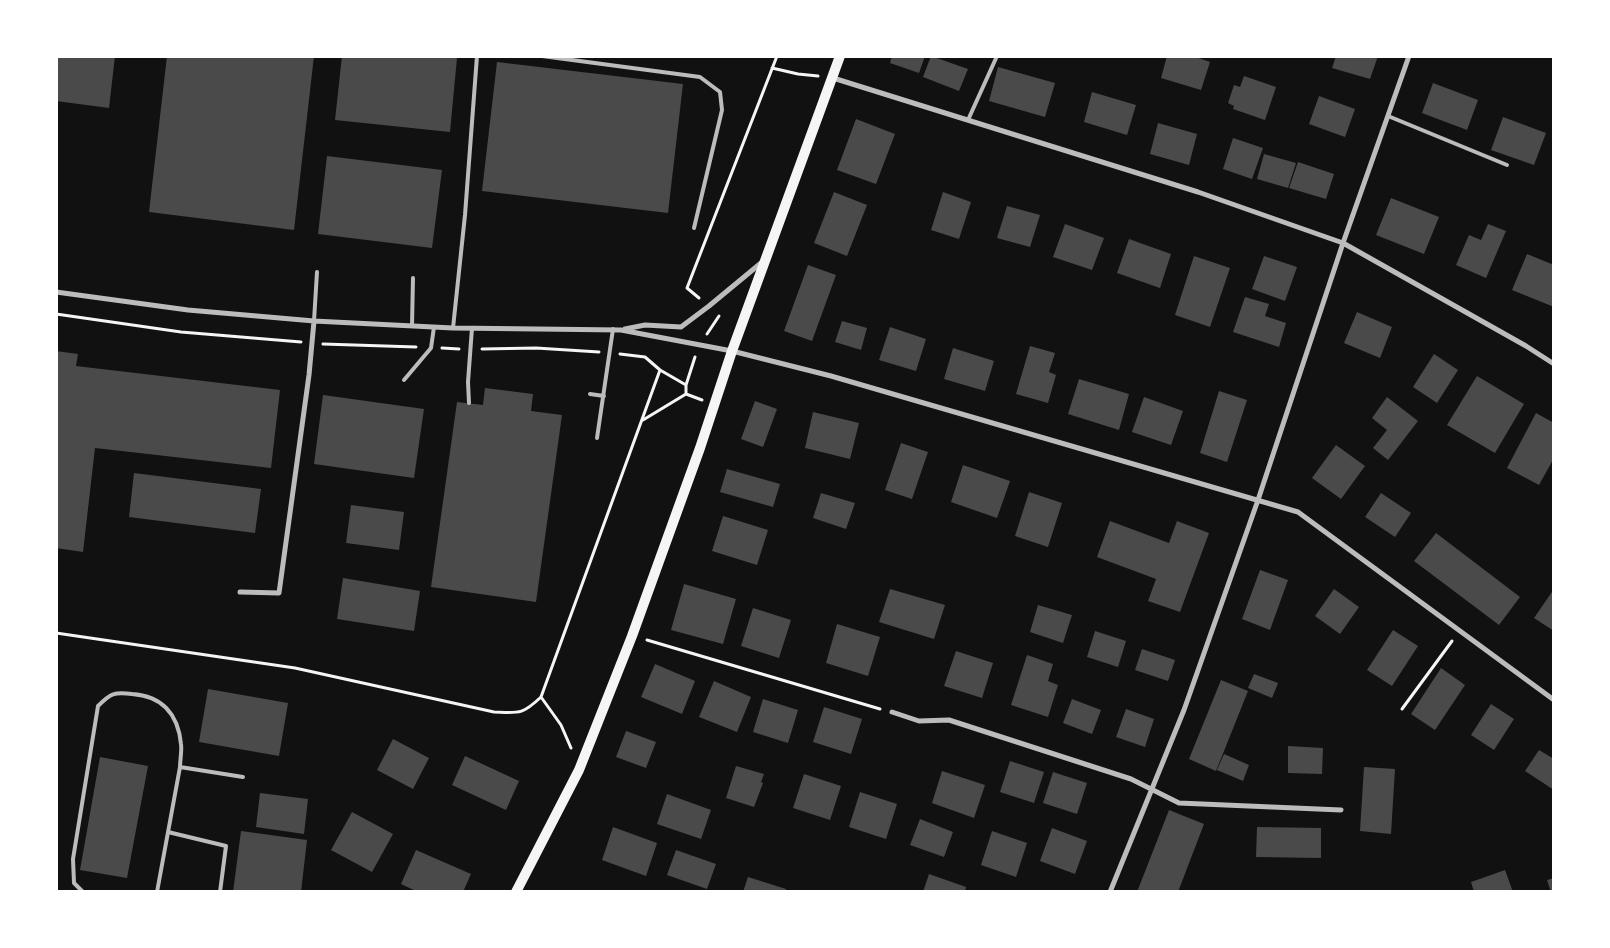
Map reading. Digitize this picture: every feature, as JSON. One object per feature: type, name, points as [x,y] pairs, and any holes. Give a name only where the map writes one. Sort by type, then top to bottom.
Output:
[{"type":"main road","points":[[516,892],[579,770],[632,636],[700,448],[732,351],[840,56]]},
{"type":"street","points":[[1110,892],[1184,710],[1258,500],[1343,243],[1409,56]]},
{"type":"street","points":[[833,78],[1198,192],[1343,243],[1526,346],[1554,364]]},
{"type":"street","points":[[621,330],[645,325],[681,327],[766,260]]},
{"type":"street","points":[[56,292],[188,310],[314,321],[453,328],[621,330],[732,351],[832,376],[1298,512],[1554,700]]},
{"type":"street","points":[[240,592],[279,592],[309,375],[314,321]]},
{"type":"street","points":[[892,712],[919,721],[949,720],[1130,779],[1179,803],[1341,810]]},
{"type":"lane","points":[[453,328],[477,56]]},
{"type":"lane","points":[[542,56],[700,77],[720,92],[722,110],[694,228]]},
{"type":"lane","points":[[968,120],[997,56]]},
{"type":"lane","points":[[1388,116],[1507,165]]},
{"type":"lane","points":[[314,321],[317,272]]},
{"type":"lane","points":[[412,326],[413,278]]},
{"type":"lane","points":[[404,380],[432,348],[434,327]]},
{"type":"lane","points":[[469,403],[472,328]]},
{"type":"lane","points":[[597,438],[612,330]]},
{"type":"lane","points":[[590,394],[604,396]]},
{"type":"lane","points":[[83,892],[74,883],[72,859],[98,706],[109,695],[124,693],[142,694],[158,700],[170,712],[176,724],[181,744],[180,767],[158,892]]},
{"type":"lane","points":[[180,767],[243,777]]},
{"type":"lane","points":[[168,832],[226,846],[220,892]]},
{"type":"path","points":[[642,420],[686,394],[686,386],[699,345],[720,315],[687,288],[777,56]]},
{"type":"path","points":[[772,68],[798,74],[833,78]]},
{"type":"path","points":[[56,314],[181,332],[312,343],[470,349],[536,348],[645,357],[660,370],[686,386]]},
{"type":"path","points":[[56,633],[295,668],[494,712],[518,713],[529,708],[541,697],[660,370]]},
{"type":"path","points":[[1402,709],[1459,630]]},
{"type":"path","points":[[632,636],[892,712]]},
{"type":"path","points":[[541,697],[562,725],[572,751]]},
{"type":"building","points":[[56,56],[115,56],[109,108],[56,101]]},
{"type":"building","points":[[167,56],[314,56],[294,230],[149,212]]},
{"type":"building","points":[[342,56],[457,58],[450,132],[335,120]]},
{"type":"building","points":[[892,56],[925,56],[919,73],[890,63]]},
{"type":"building","points":[[931,56],[968,69],[959,91],[923,77]]},
{"type":"building","points":[[1167,56],[1193,56],[1210,62],[1201,90],[1161,78]]},
{"type":"building","points":[[1336,56],[1378,56],[1370,79],[1332,68]]},
{"type":"building","points":[[497,62],[683,84],[668,213],[482,191]]},
{"type":"building","points":[[998,67],[1055,83],[1045,117],[989,101]]},
{"type":"building","points":[[1244,76],[1276,87],[1265,120],[1233,109],[1234,106],[1228,103],[1234,85],[1240,87]]},
{"type":"building","points":[[1433,83],[1478,100],[1467,130],[1422,113]]},
{"type":"building","points":[[1092,92],[1136,105],[1127,135],[1084,122]]},
{"type":"building","points":[[1319,96],[1355,109],[1345,137],[1309,124]]},
{"type":"building","points":[[1503,117],[1546,133],[1534,165],[1491,150]]},
{"type":"building","points":[[856,119],[895,134],[876,184],[837,170]]},
{"type":"building","points":[[1158,123],[1197,134],[1189,165],[1150,154]]},
{"type":"building","points":[[1233,138],[1263,148],[1252,179],[1223,169]]},
{"type":"building","points":[[1264,154],[1296,163],[1288,188],[1257,179]]},
{"type":"building","points":[[327,156],[442,170],[432,248],[318,234]]},
{"type":"building","points":[[1298,162],[1334,174],[1326,199],[1289,188]]},
{"type":"building","points":[[834,192],[867,205],[847,256],[814,243]]},
{"type":"building","points":[[943,192],[971,202],[959,239],[931,230]]},
{"type":"building","points":[[1391,198],[1439,217],[1424,254],[1376,235]]},
{"type":"building","points":[[1007,206],[1040,215],[1030,247],[997,238]]},
{"type":"building","points":[[1065,224],[1104,238],[1092,270],[1053,257]]},
{"type":"building","points":[[1488,224],[1506,231],[1486,278],[1456,265],[1469,235],[1481,240]]},
{"type":"building","points":[[1129,239],[1171,254],[1160,288],[1117,273]]},
{"type":"building","points":[[1527,254],[1554,265],[1554,307],[1512,290]]},
{"type":"building","points":[[1194,256],[1230,268],[1210,327],[1175,315]]},
{"type":"building","points":[[1264,256],[1297,267],[1285,301],[1252,289]]},
{"type":"building","points":[[808,265],[836,275],[812,341],[784,331]]},
{"type":"building","points":[[1245,297],[1269,304],[1265,316],[1286,323],[1279,347],[1233,332]]},
{"type":"building","points":[[1357,312],[1392,327],[1380,358],[1344,343]]},
{"type":"building","points":[[842,321],[867,328],[861,350],[835,342]]},
{"type":"building","points":[[890,327],[926,339],[916,371],[879,360]]},
{"type":"building","points":[[1030,346],[1055,353],[1049,372],[1056,375],[1048,403],[1016,394]]},
{"type":"building","points":[[953,348],[994,361],[985,391],[944,379]]},
{"type":"building","points":[[56,351],[78,354],[76,366],[280,390],[271,468],[95,448],[83,552],[56,548]]},
{"type":"building","points":[[1434,354],[1458,370],[1437,403],[1413,387]]},
{"type":"building","points":[[1477,376],[1524,404],[1495,453],[1447,425]]},
{"type":"building","points":[[1079,379],[1129,394],[1119,430],[1068,414]]},
{"type":"building","points":[[485,388],[533,394],[531,411],[562,415],[536,602],[431,587],[457,402],[483,405]]},
{"type":"building","points":[[1219,391],[1247,400],[1227,462],[1200,453]]},
{"type":"building","points":[[323,395],[424,409],[414,478],[314,464]]},
{"type":"building","points":[[1144,397],[1183,411],[1171,445],[1132,432]]},
{"type":"building","points":[[1387,397],[1418,421],[1388,460],[1373,448],[1387,430],[1372,418]]},
{"type":"building","points":[[755,401],[777,409],[763,447],[741,439]]},
{"type":"building","points":[[813,412],[859,423],[850,459],[805,448]]},
{"type":"building","points":[[1536,413],[1554,423],[1554,458],[1539,485],[1507,468]]},
{"type":"building","points":[[901,443],[928,452],[912,499],[885,490]]},
{"type":"building","points":[[1336,445],[1365,466],[1341,499],[1312,478]]},
{"type":"building","points":[[963,465],[1010,481],[997,518],[951,502]]},
{"type":"building","points":[[727,469],[780,484],[773,507],[720,492]]},
{"type":"building","points":[[134,473],[261,489],[255,533],[129,517]]},
{"type":"building","points":[[1029,492],[1062,503],[1048,547],[1015,536]]},
{"type":"building","points":[[821,493],[855,503],[846,529],[813,518]]},
{"type":"building","points":[[1381,493],[1411,513],[1395,537],[1365,517]]},
{"type":"building","points":[[351,505],[404,512],[399,550],[346,543]]},
{"type":"building","points":[[723,516],[768,530],[757,565],[712,551]]},
{"type":"building","points":[[1110,521],[1169,543],[1177,521],[1209,533],[1180,612],[1148,601],[1156,579],[1097,557]]},
{"type":"building","points":[[1436,533],[1520,597],[1499,625],[1414,561]]},
{"type":"building","points":[[1260,570],[1288,580],[1270,630],[1242,619]]},
{"type":"building","points":[[343,578],[420,591],[414,631],[337,619]]},
{"type":"building","points":[[684,584],[736,599],[723,644],[671,630]]},
{"type":"building","points":[[890,589],[945,605],[934,639],[879,622]]},
{"type":"building","points":[[1334,589],[1359,607],[1340,634],[1315,616]]},
{"type":"building","points":[[1554,589],[1554,631],[1534,618]]},
{"type":"building","points":[[1038,605],[1072,615],[1063,643],[1030,632]]},
{"type":"building","points":[[753,608],[791,620],[779,658],[741,646]]},
{"type":"building","points":[[837,624],[880,637],[868,676],[826,663]]},
{"type":"building","points":[[1393,630],[1418,646],[1392,686],[1367,670]]},
{"type":"building","points":[[1095,631],[1126,641],[1118,667],[1087,657]]},
{"type":"building","points":[[1142,649],[1175,660],[1168,681],[1135,670]]},
{"type":"building","points":[[956,651],[993,663],[982,698],[944,686]]},
{"type":"building","points":[[1027,655],[1053,664],[1048,681],[1058,685],[1048,717],[1011,705]]},
{"type":"building","points":[[655,664],[695,681],[682,714],[641,697]]},
{"type":"building","points":[[1441,668],[1465,685],[1435,730],[1411,714]]},
{"type":"building","points":[[1254,674],[1278,683],[1272,698],[1248,688]]},
{"type":"building","points":[[1221,680],[1248,691],[1216,771],[1189,759]]},
{"type":"building","points":[[714,681],[751,697],[737,732],[699,717]]},
{"type":"building","points":[[208,689],[288,703],[279,756],[199,742]]},
{"type":"building","points":[[763,699],[798,710],[788,743],[753,732]]},
{"type":"building","points":[[1072,699],[1101,710],[1092,734],[1063,723]]},
{"type":"building","points":[[1491,704],[1514,719],[1494,750],[1471,735]]},
{"type":"building","points":[[824,707],[862,719],[851,754],[813,742]]},
{"type":"building","points":[[1126,709],[1154,719],[1145,747],[1116,737]]},
{"type":"building","points":[[626,731],[656,742],[646,768],[616,757]]},
{"type":"building","points":[[393,739],[429,758],[413,789],[377,770]]},
{"type":"building","points":[[1288,746],[1323,748],[1322,774],[1288,773]]},
{"type":"building","points":[[1539,750],[1554,759],[1554,790],[1525,771]]},
{"type":"building","points":[[1224,754],[1249,765],[1243,781],[1217,770]]},
{"type":"building","points":[[465,756],[519,781],[506,810],[452,785]]},
{"type":"building","points":[[100,757],[148,766],[127,878],[80,870]]},
{"type":"building","points":[[1010,761],[1044,772],[1034,803],[1000,792]]},
{"type":"building","points":[[736,766],[764,774],[761,782],[763,783],[754,807],[726,798]]},
{"type":"building","points":[[1364,767],[1395,769],[1391,834],[1360,831]]},
{"type":"building","points":[[942,771],[985,785],[974,818],[932,803]]},
{"type":"building","points":[[1053,772],[1087,783],[1077,814],[1043,803]]},
{"type":"building","points":[[804,774],[841,786],[830,820],[793,808]]},
{"type":"building","points":[[860,792],[897,804],[886,839],[849,827]]},
{"type":"building","points":[[260,793],[308,799],[304,834],[256,827]]},
{"type":"building","points":[[667,794],[711,810],[701,839],[657,824]]},
{"type":"building","points":[[1169,810],[1204,824],[1178,892],[1137,892]]},
{"type":"building","points":[[352,812],[393,834],[372,872],[331,850]]},
{"type":"building","points":[[920,819],[953,832],[944,857],[910,845]]},
{"type":"building","points":[[613,827],[657,843],[646,876],[602,860]]},
{"type":"building","points":[[1257,827],[1321,828],[1321,858],[1256,857]]},
{"type":"building","points":[[1052,828],[1087,841],[1075,874],[1040,861]]},
{"type":"building","points":[[241,831],[307,840],[301,892],[233,892]]},
{"type":"building","points":[[992,831],[1027,843],[1016,877],[981,865]]},
{"type":"building","points":[[416,850],[471,874],[463,892],[418,892],[401,884]]},
{"type":"building","points":[[676,850],[716,864],[707,889],[667,875]]},
{"type":"building","points":[[1505,870],[1513,892],[1474,892],[1471,882]]},
{"type":"building","points":[[929,874],[966,887],[965,892],[923,892]]},
{"type":"building","points":[[748,877],[786,889],[786,892],[743,892]]},
{"type":"building","points":[[1554,878],[1554,892],[1551,892],[1547,880]]}]
